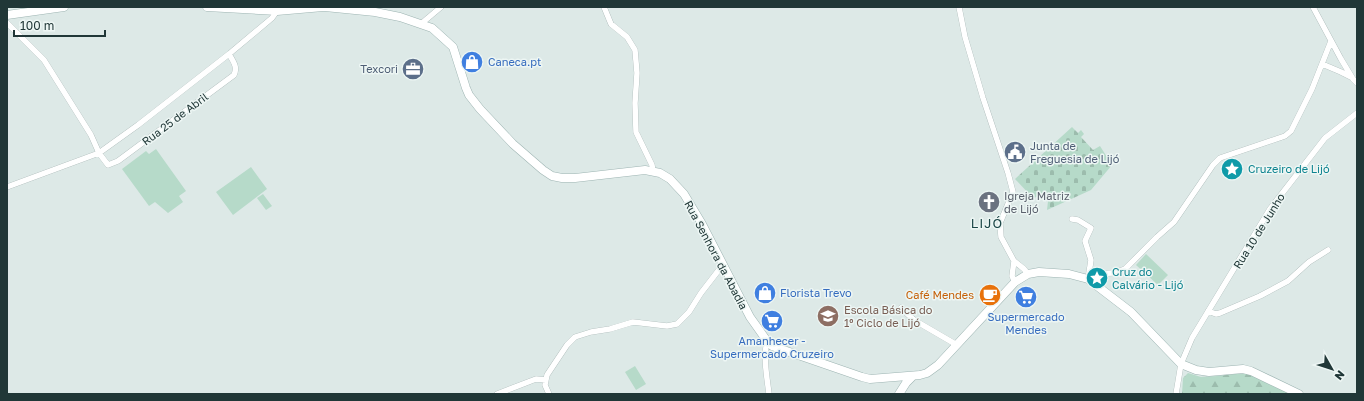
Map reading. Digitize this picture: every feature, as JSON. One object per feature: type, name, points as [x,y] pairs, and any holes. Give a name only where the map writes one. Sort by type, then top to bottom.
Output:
[{"type":"main road","points":[[7,15],[64,7]]},
{"type":"main road","name":"Rua Senhora da Abadia","points":[[207,7],[276,11],[324,7],[375,12],[422,23],[432,28],[453,47],[469,95],[513,144],[543,170],[552,176],[568,178],[636,170],[653,171],[670,179],[684,194],[702,224],[750,318],[767,341],[772,346],[862,377],[870,379],[913,376],[927,373],[957,345],[1015,282],[1028,274]]},
{"type":"main road","points":[[1028,274],[1052,272],[1069,274],[1088,279],[1131,312],[1180,364],[1196,370],[1209,372],[1243,369],[1251,371],[1299,394]]},
{"type":"main road","points":[[899,394],[913,376]]},
{"type":"street","points":[[422,23],[441,7]]},
{"type":"street","points":[[604,7],[611,24],[627,37],[635,50],[637,73],[635,103],[636,132],[652,165],[653,171]]},
{"type":"street","points":[[959,7],[965,37],[1013,192],[1000,223],[1001,237],[1014,261],[1028,274]]},
{"type":"street","points":[[1313,7],[1355,81]]},
{"type":"street","name":"Rua 25 de Abril","points":[[7,187],[99,153],[138,125],[229,54],[272,18],[276,11]]},
{"type":"street","points":[[7,23],[44,60],[91,135],[99,153]]},
{"type":"street","points":[[1088,279],[1092,274],[1113,273],[1125,270],[1174,222],[1213,165],[1220,158],[1285,136],[1291,130],[1312,89],[1331,41]]},
{"type":"street","name":"Rua 25 de Abril","points":[[99,153],[108,165],[118,161],[234,75],[236,68],[229,54]]},
{"type":"street","points":[[1322,64],[1341,72],[1355,81]]},
{"type":"street","name":"Rua 10 de Junho","points":[[1176,394],[1180,364],[1192,338],[1271,207],[1325,138],[1357,113]]},
{"type":"street","points":[[1072,219],[1078,220],[1091,228],[1085,241],[1091,260],[1088,279]]},
{"type":"street","points":[[1208,311],[1216,314],[1220,313],[1260,296],[1288,281],[1308,262],[1328,250]]},
{"type":"street","points":[[1014,261],[1012,276],[1015,282]]},
{"type":"street","points":[[549,394],[545,385],[547,375],[567,344],[575,337],[633,322],[667,326],[677,324],[689,312],[700,293],[718,272],[725,267]]},
{"type":"street","points":[[901,308],[914,320],[957,345]]},
{"type":"street","points":[[767,341],[766,368],[769,394]]},
{"type":"street","points":[[497,394],[536,379],[546,380]]},
{"type":"green space","points":[[1072,127],[1078,133],[1081,130],[1084,134],[1081,137],[1093,150],[1100,146],[1112,165],[1091,190],[1047,210],[1049,192],[1031,199],[1031,196],[1015,179]]},
{"type":"green space","points":[[156,149],[186,191],[179,196],[183,202],[168,213],[155,202],[149,206],[122,169],[146,151],[149,154]]},
{"type":"green space","points":[[251,167],[267,189],[233,215],[216,192]]},
{"type":"green space","points":[[263,194],[272,206],[266,210],[257,198]]},
{"type":"green space","points":[[1146,254],[1168,275],[1158,285],[1136,265]]},
{"type":"green space","points":[[635,366],[646,384],[636,390],[625,372]]},
{"type":"green space","points":[[1188,373],[1201,377],[1244,373],[1253,375],[1290,394],[1182,394],[1183,378]]},
{"type":"place","name":"Caneca.pt","points":[[472,62]]},
{"type":"place","name":"Texcori","points":[[413,69]]},
{"type":"place","name":"Junta de Freguesia de Lijó","points":[[1015,152]]},
{"type":"place","name":"Cruzeiro de Lijó","points":[[1232,169]]},
{"type":"place","name":"Igreja Matriz de Lijó","points":[[989,202]]},
{"type":"place","name":"Cruz do Calvário - Lijó","points":[[1097,278]]},
{"type":"place","name":"Florista Trevo","points":[[765,293]]},
{"type":"place","name":"Café Mendes","points":[[990,295]]},
{"type":"place","name":"Supermercado Mendes","points":[[1026,297]]},
{"type":"place","name":"Escola Básica do 1º Ciclo de Lijó","points":[[828,316]]},
{"type":"place","name":"Amanhecer - Supermercado Cruzeiro","points":[[772,321]]},
{"type":"district","name":"LIJÓ","points":[[987,223]]}]
